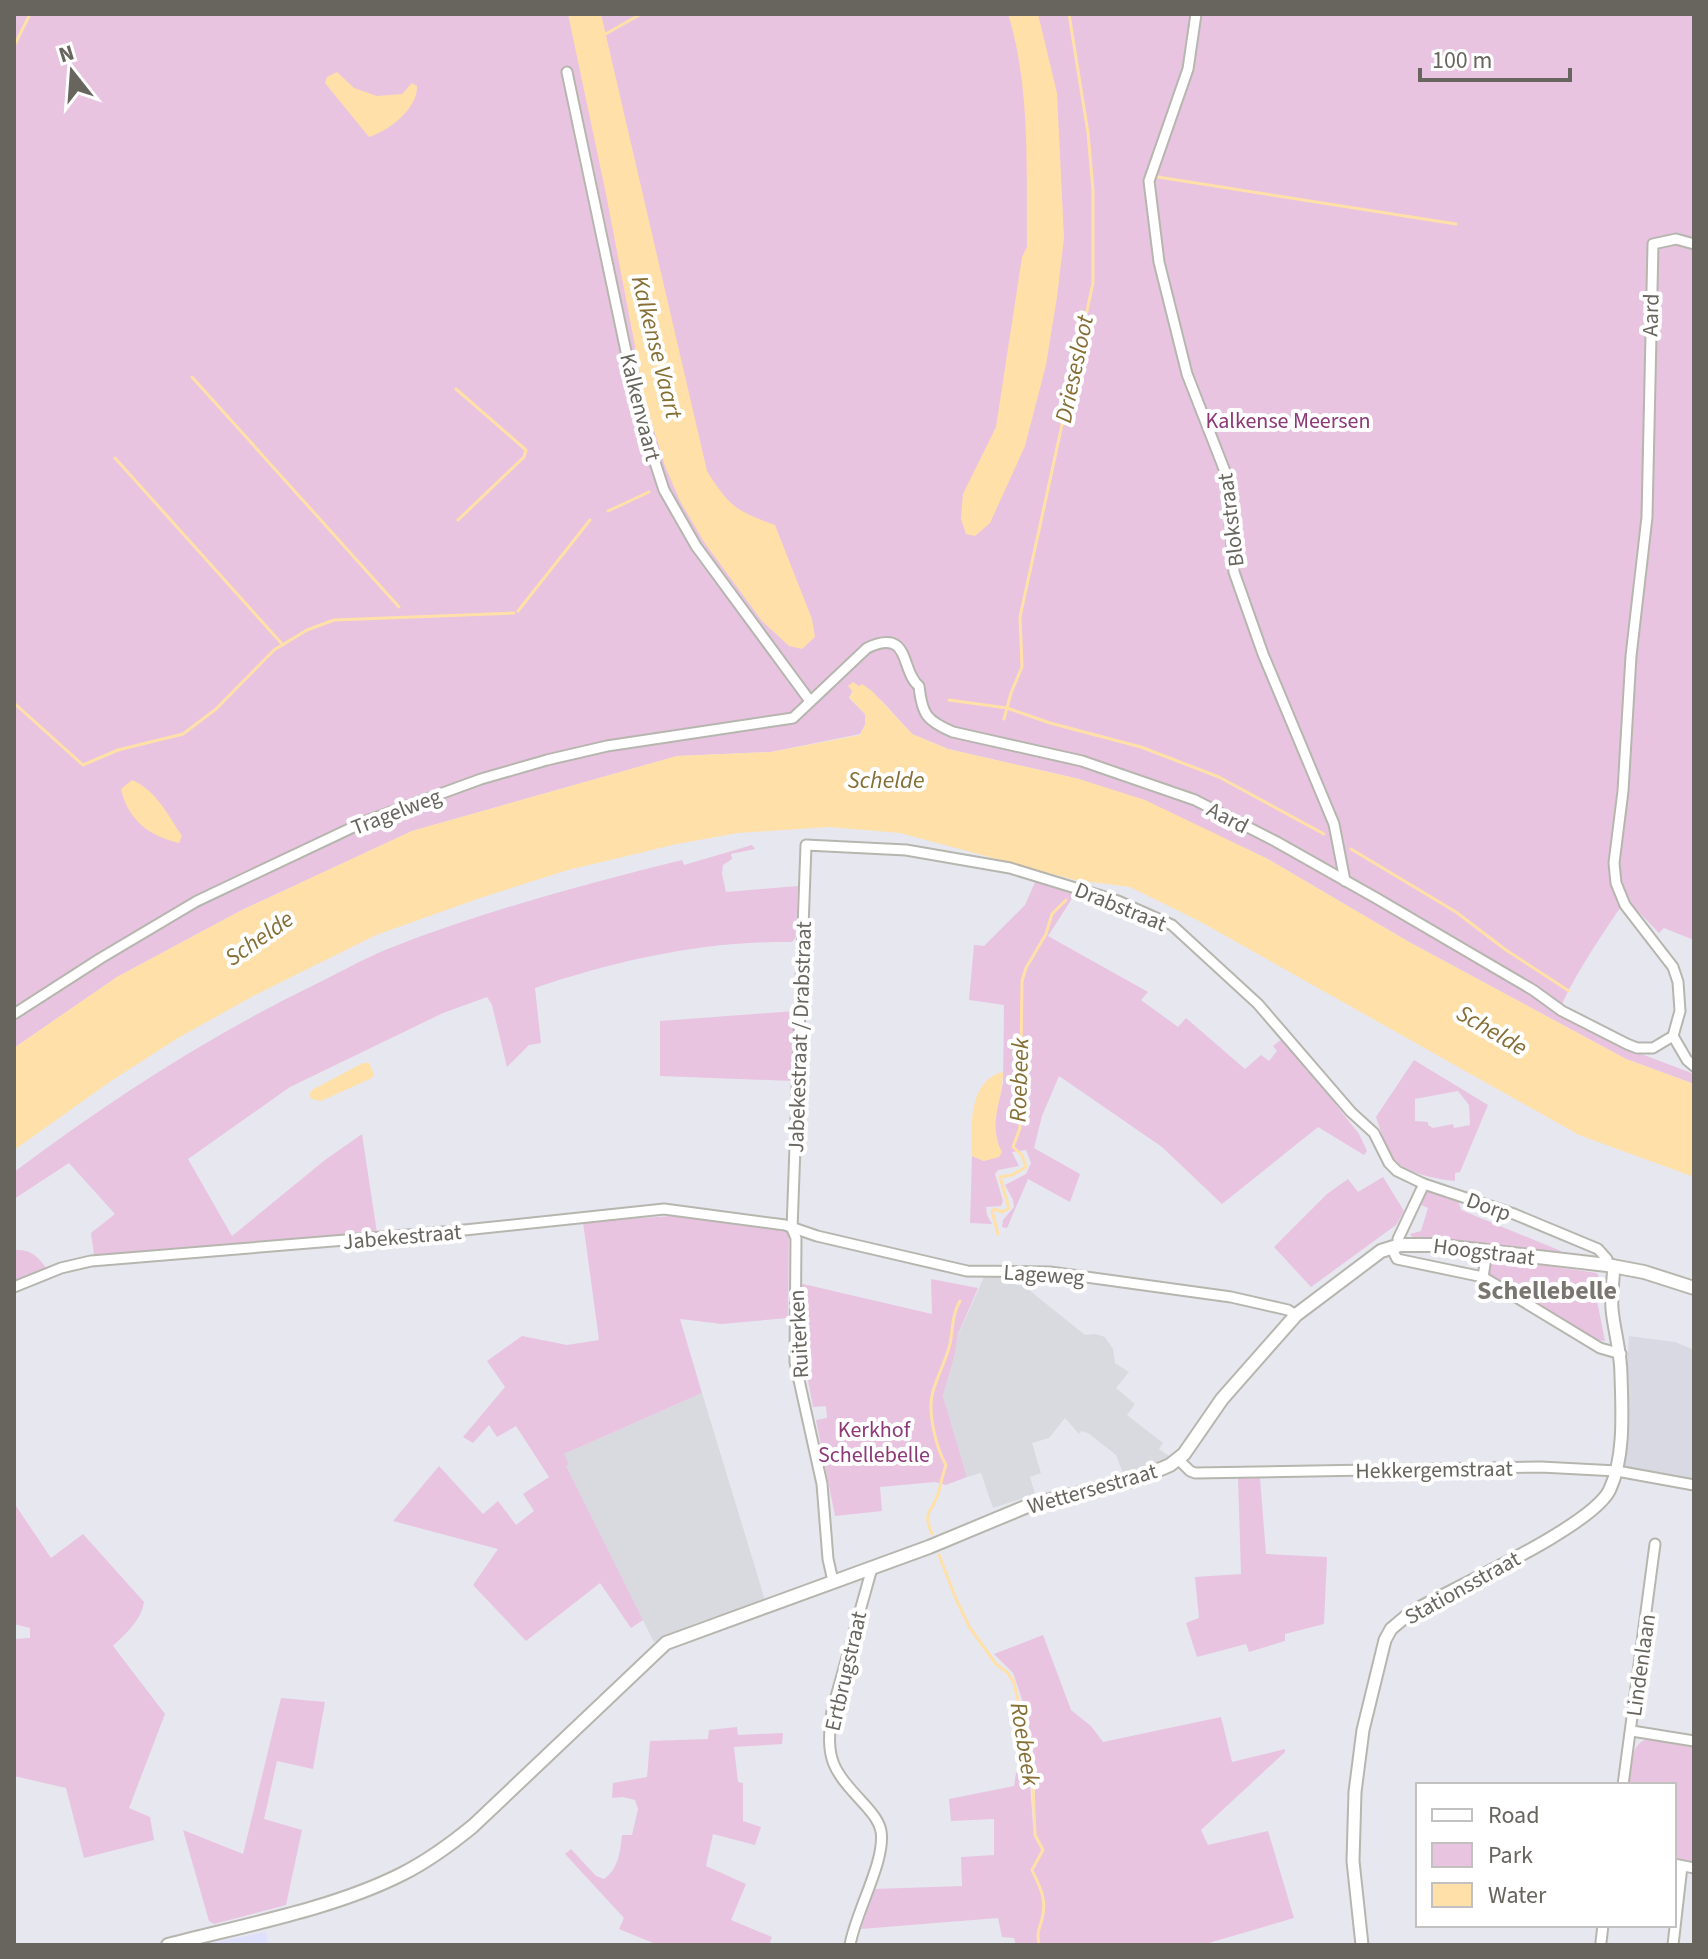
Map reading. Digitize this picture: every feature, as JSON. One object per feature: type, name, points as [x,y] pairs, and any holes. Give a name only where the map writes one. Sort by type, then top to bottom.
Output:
[{"type":"main road","name":"Hoogstraat","points":[[1369,1258],[1395,1246],[1434,1245],[1611,1266],[1644,1272],[1694,1288]]},
{"type":"main road","name":"Wettersestraat","points":[[168,1945],[362,1892],[404,1873],[441,1851],[473,1826],[666,1643],[872,1568],[1030,1505],[1138,1479],[1163,1469],[1191,1445],[1222,1399],[1296,1315],[1369,1258]]},
{"type":"street","name":"Blokstraat","points":[[1196,14],[1188,69],[1149,181],[1159,262],[1187,374],[1226,474],[1234,572],[1281,699],[1334,824],[1345,881]]},
{"type":"street","name":"Kalkenvaart","points":[[567,72],[639,413],[664,490],[696,546],[810,701]]},
{"type":"street","name":"Aard","points":[[810,701],[867,648],[882,643],[896,646],[905,655],[912,680],[919,686],[921,705],[929,720],[941,727],[1082,761],[1168,789],[1249,827],[1345,881],[1521,983],[1562,1011],[1627,1044],[1637,1048],[1653,1048],[1673,1036],[1680,1011],[1678,982],[1673,967],[1625,905],[1616,883],[1614,863],[1623,791],[1631,656],[1647,517],[1653,244],[1676,239],[1694,244]]},
{"type":"street","name":"Tragelweg","points":[[14,1014],[112,950],[197,901],[366,821],[481,779],[547,760],[633,742],[793,718],[810,701]]},
{"type":"street","name":"Drabstraat","points":[[806,845],[906,850],[1010,868],[1118,901],[1172,925],[1258,1004],[1351,1112],[1374,1133],[1389,1163],[1397,1171],[1424,1184]]},
{"type":"street","name":"Jabekestraat / Drabstraat","points":[[792,1229],[806,845]]},
{"type":"street","points":[[1673,1036],[1694,1066]]},
{"type":"street","points":[[1424,1184],[1395,1246],[1397,1259],[1483,1277],[1589,1341],[1621,1354]]},
{"type":"street","name":"Dorp","points":[[1424,1184],[1514,1214],[1598,1249],[1611,1266]]},
{"type":"street","name":"Jabekestraat","points":[[14,1287],[61,1268],[91,1261],[455,1231],[646,1210],[686,1210],[785,1225],[792,1229]]},
{"type":"street","name":"Lageweg","points":[[792,1229],[967,1271],[1033,1270],[1167,1287],[1252,1301],[1296,1315]]},
{"type":"street","name":"Ruiterken","points":[[792,1229],[796,1238],[795,1362],[822,1484],[828,1559],[833,1581]]},
{"type":"street","name":"Dorp","points":[[1483,1277],[1487,1251]]},
{"type":"street","name":"Stationsstraat","points":[[1362,1945],[1353,1861],[1355,1792],[1372,1683],[1385,1640],[1391,1629],[1410,1613],[1555,1536],[1605,1500],[1619,1459],[1621,1354],[1612,1309],[1611,1266]]},
{"type":"street","name":"Hekkergemstraat","points":[[1178,1459],[1195,1473],[1528,1467],[1617,1471],[1694,1485]]},
{"type":"street","name":"Lindenlaan","points":[[1623,1783],[1655,1544]]},
{"type":"street","name":"Ertbrugstraat","points":[[850,1945],[880,1851],[882,1834],[870,1810],[839,1777],[830,1759],[829,1735],[838,1688],[872,1568]]},
{"type":"street","points":[[1632,1731],[1694,1741]]},
{"type":"street","points":[[1676,1897],[1678,1865],[1694,1868]]},
{"type":"street","points":[[1601,1942],[1603,1927]]},
{"type":"shaded area","points":[[985,1275],[1039,1275],[1029,1290],[1085,1335],[1105,1337],[1113,1349],[1115,1363],[1129,1372],[1116,1388],[1135,1404],[1127,1415],[1163,1443],[1159,1449],[1169,1456],[1144,1471],[1117,1476],[1123,1473],[1116,1455],[1088,1433],[1081,1431],[1079,1434],[1065,1418],[1049,1438],[1032,1443],[1041,1473],[1030,1477],[1035,1494],[993,1508],[981,1473],[967,1477],[943,1396],[958,1335]]},
{"type":"shaded area","points":[[1629,1336],[1675,1342],[1694,1350],[1694,1481],[1621,1467]]},
{"type":"shaded area","points":[[702,1393],[765,1600],[696,1623],[654,1642],[565,1466],[564,1454]]},
{"type":"shaded area","points":[[266,1932],[268,1945],[202,1945]]},
{"type":"green space","name":"Kalkense Meersen","points":[[14,14],[1694,14],[1694,940],[1664,928],[1659,933],[1630,903],[1624,902],[1577,975],[1560,1014],[1636,1052],[1694,1074],[1694,1084],[1626,1059],[1409,942],[1266,858],[1079,779],[948,749],[912,734],[882,701],[859,686],[849,698],[865,714],[865,725],[860,734],[771,752],[677,756],[412,831],[242,910],[117,977],[14,1048]]},
{"type":"green space","points":[[752,845],[755,849],[731,854],[732,859],[723,865],[726,892],[798,886],[796,937],[792,942],[726,945],[662,954],[535,988],[541,1043],[529,1045],[507,1067],[492,1005],[487,997],[443,1013],[290,1087],[188,1159],[232,1236],[362,1134],[377,1233],[218,1248],[94,1255],[91,1233],[115,1214],[69,1163],[14,1199],[14,1172],[86,1120],[235,1026],[367,958],[421,936],[532,900],[682,860],[684,865]]},
{"type":"green space","points":[[1036,880],[1075,894],[1048,936],[1148,992],[1141,1000],[1178,1027],[1186,1018],[1245,1069],[1261,1055],[1269,1061],[1277,1051],[1273,1046],[1283,1038],[1359,1134],[1367,1151],[1364,1155],[1318,1127],[1222,1204],[1162,1147],[1059,1076],[1042,1116],[1034,1148],[1080,1174],[1070,1202],[1028,1179],[1007,1228],[1002,1227],[1003,1220],[1014,1207],[1005,1185],[1026,1174],[1031,1163],[1026,1150],[1012,1152],[1019,1166],[998,1170],[995,1174],[1003,1201],[1001,1206],[986,1207],[992,1224],[970,1223],[972,1156],[984,1161],[998,1144],[994,1123],[1003,1083],[1004,1005],[969,1000],[974,945],[984,946],[1025,905]]},
{"type":"green space","points":[[796,1011],[793,1081],[660,1076],[660,1021]]},
{"type":"green space","points":[[1414,1060],[1488,1105],[1460,1172],[1455,1173],[1455,1181],[1423,1175],[1399,1165],[1389,1151],[1376,1117]],"holes":[[[1458,1091],[1469,1105],[1470,1125],[1433,1128],[1428,1122],[1415,1121],[1415,1099]]]},
{"type":"green space","points":[[1383,1177],[1404,1211],[1396,1225],[1311,1287],[1274,1247],[1327,1194],[1348,1179],[1358,1192]]},
{"type":"green space","points":[[1432,1190],[1458,1199],[1461,1210],[1561,1251],[1560,1254],[1413,1238],[1410,1234],[1421,1231],[1428,1208],[1421,1205],[1426,1191]]},
{"type":"green space","points":[[686,1215],[789,1231],[788,1318],[722,1324],[680,1319],[702,1393],[564,1454],[569,1464],[566,1466],[643,1620],[631,1628],[600,1583],[526,1641],[473,1585],[498,1549],[393,1521],[439,1466],[483,1514],[498,1501],[516,1525],[534,1511],[523,1494],[549,1477],[516,1426],[497,1437],[489,1425],[473,1443],[463,1437],[505,1387],[487,1361],[522,1336],[567,1345],[599,1340],[583,1222]]},
{"type":"green space","points":[[14,1250],[34,1254],[48,1270],[14,1293]]},
{"type":"green space","points":[[1492,1258],[1597,1273],[1602,1284],[1594,1286],[1605,1341],[1565,1323],[1489,1274]]},
{"type":"green space","name":"Kerkhof Schellebelle","points":[[931,1279],[978,1288],[958,1334],[943,1396],[967,1477],[946,1485],[935,1482],[880,1487],[882,1511],[835,1516],[816,1420],[827,1418],[826,1406],[813,1407],[803,1354],[799,1283],[932,1314]]},
{"type":"green space","points":[[1238,1478],[1260,1478],[1266,1554],[1327,1557],[1324,1624],[1285,1634],[1285,1641],[1249,1652],[1246,1644],[1197,1657],[1186,1623],[1199,1618],[1195,1577],[1241,1574]]},
{"type":"green space","points":[[14,1503],[51,1558],[83,1534],[144,1602],[136,1621],[113,1646],[165,1714],[129,1808],[150,1817],[154,1840],[84,1858],[66,1788],[14,1776],[14,1639],[30,1638],[30,1628],[14,1624]]},
{"type":"green space","points":[[1043,1635],[1071,1710],[1091,1726],[1103,1742],[1221,1717],[1232,1762],[1285,1749],[1201,1830],[1208,1845],[1268,1831],[1294,1918],[1202,1945],[1016,1945],[1014,1938],[1002,1937],[998,1918],[861,1929],[874,1889],[962,1886],[961,1857],[994,1855],[994,1819],[951,1821],[949,1799],[1014,1786],[1016,1773],[1029,1769],[1033,1825],[1036,1769],[1026,1711],[1013,1673],[994,1654]]},
{"type":"green space","points":[[281,1698],[325,1702],[313,1769],[277,1761],[264,1819],[302,1830],[286,1905],[214,1924],[209,1921],[183,1830],[243,1854]]},
{"type":"green space","points":[[737,1727],[738,1735],[783,1733],[782,1744],[734,1747],[738,1782],[743,1783],[743,1821],[761,1827],[755,1845],[713,1834],[706,1866],[746,1884],[731,1920],[772,1937],[769,1945],[658,1945],[619,1929],[624,1918],[565,1854],[571,1849],[596,1876],[604,1879],[616,1865],[622,1835],[632,1835],[638,1809],[635,1800],[612,1798],[613,1783],[647,1777],[650,1741],[708,1739],[709,1730]]},
{"type":"green space","points":[[1649,1739],[1694,1747],[1694,1863],[1676,1860],[1676,1783],[1629,1783],[1635,1750]]},
{"type":"water","name":"Kalkense Vaart","points":[[568,14],[601,14],[707,471],[735,506],[775,525],[812,619],[815,637],[802,649],[789,646],[762,621],[704,542],[680,501],[665,466],[646,404]]},
{"type":"water","points":[[1008,14],[1038,14],[1057,93],[1064,238],[1046,365],[1025,446],[990,523],[975,536],[966,534],[961,519],[963,494],[996,427],[1022,257],[1027,247],[1024,100]]},
{"type":"water","points":[[337,72],[354,88],[377,96],[402,94],[412,83],[417,86],[416,95],[400,118],[369,137],[325,83],[327,77]]},
{"type":"water","name":"Schelde","points":[[853,682],[872,691],[912,734],[948,749],[1079,779],[1145,800],[1266,858],[1409,942],[1626,1059],[1694,1084],[1694,1177],[1579,1135],[1199,921],[1130,887],[1075,880],[900,833],[829,827],[738,833],[677,844],[568,870],[376,935],[255,995],[178,1038],[14,1150],[14,1048],[117,977],[242,910],[412,831],[677,756],[771,752],[860,735],[865,725],[865,714],[849,697],[853,692],[848,686]]},
{"type":"water","points":[[132,780],[148,790],[161,804],[182,836],[179,843],[149,831],[129,810],[121,789]]},
{"type":"water","points":[[363,1063],[369,1063],[374,1074],[372,1078],[321,1101],[311,1099],[309,1094],[312,1090]]},
{"type":"water","points":[[1003,1072],[996,1122],[1002,1152],[999,1157],[984,1161],[972,1156],[974,1106],[983,1085]]},
{"type":"waterway","points":[[14,46],[30,14]]},
{"type":"waterway","points":[[602,36],[641,14]]},
{"type":"waterway","name":"Driesesloot","points":[[1004,719],[1022,667],[1020,617],[1093,283],[1093,190],[1088,133],[1069,14]]},
{"type":"waterway","points":[[1158,177],[1456,224]]},
{"type":"waterway","points":[[192,377],[399,607]]},
{"type":"waterway","points":[[456,389],[526,450],[524,457],[458,520]]},
{"type":"waterway","points":[[115,458],[283,645]]},
{"type":"waterway","points":[[608,511],[649,492]]},
{"type":"waterway","points":[[518,611],[590,520]]},
{"type":"waterway","points":[[14,703],[83,765],[118,750],[183,734],[216,709],[274,650],[307,630],[334,620],[514,613]]},
{"type":"waterway","points":[[949,700],[1007,708],[1141,747],[1219,777],[1324,834]]},
{"type":"waterway","points":[[1351,849],[1456,912],[1506,950],[1569,991]]},
{"type":"waterway","name":"Roebeek","points":[[998,1234],[992,1211],[1002,1212],[1009,1208],[1000,1177],[1012,1175],[1026,1167],[1022,1155],[1013,1147],[1020,1128],[1022,981],[1046,934],[1052,914],[1066,900]]},
{"type":"waterway","name":"Roebeek","points":[[932,1534],[928,1515],[937,1498],[946,1465],[934,1429],[931,1399],[950,1344],[954,1316],[960,1301]]},
{"type":"waterway","name":"Roebeek","points":[[939,1555],[970,1628],[1014,1683],[1032,1761],[1035,1835],[1043,1850],[1032,1870],[1044,1902],[1038,1931],[1039,1945]]},
{"type":"district","name":"Schellebelle","points":[[1547,1290]]}]
